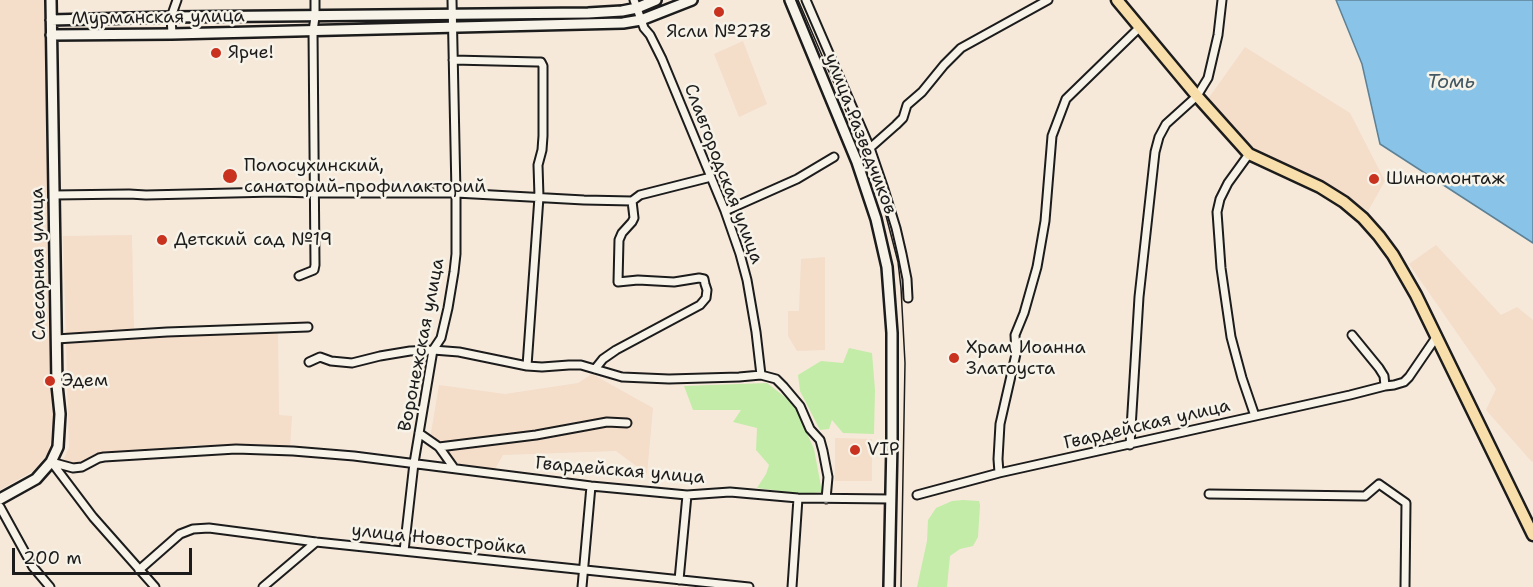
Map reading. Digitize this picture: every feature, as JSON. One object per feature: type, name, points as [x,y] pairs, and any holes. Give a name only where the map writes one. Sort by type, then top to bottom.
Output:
[{"type":"main road","name":"Слесарная улица","points":[[0,499],[36,479],[51,462],[58,447],[60,429],[56,339],[51,0]]},
{"type":"main road","name":"Мурманская улица","points":[[51,20],[588,13],[621,11],[635,4],[656,0]]},
{"type":"main road","name":"Мурманская улица","points":[[51,35],[589,25],[641,20],[692,0]]},
{"type":"main road","name":"улица Разведчиков","points":[[790,0],[857,162],[876,219],[887,267],[892,333],[889,587]]},
{"type":"main road","points":[[1117,0],[1249,154],[1320,187],[1344,202],[1379,236],[1416,295],[1533,535]]},
{"type":"street","points":[[172,34],[171,17],[177,0]]},
{"type":"street","points":[[298,276],[314,270],[315,265],[313,31],[315,0]]},
{"type":"street","name":"Воронежская улица","points":[[404,551],[419,433],[434,350],[441,338],[453,281],[456,254],[452,0]]},
{"type":"street","name":"улица Разведчиков","points":[[806,0],[870,148],[896,228],[907,279],[908,298]]},
{"type":"street","points":[[870,148],[903,118],[907,105],[922,92],[961,48],[1048,0]]},
{"type":"street","points":[[1130,445],[1139,297],[1155,152],[1166,124],[1197,96],[1208,78],[1218,35],[1222,0]]},
{"type":"street","name":"Славгородская улица","points":[[635,4],[644,28],[662,59],[725,211],[740,254],[758,343],[761,375]]},
{"type":"street","points":[[999,473],[1000,424],[1016,354],[1015,336],[1038,267],[1045,221],[1052,136],[1066,99],[1140,27]]},
{"type":"street","points":[[453,60],[541,63],[543,66],[543,136],[538,165],[539,197],[527,366]]},
{"type":"street","points":[[1249,154],[1228,183],[1220,199],[1217,212],[1221,267],[1231,337],[1255,416]]},
{"type":"street","points":[[725,211],[797,179],[834,157]]},
{"type":"street","points":[[54,195],[275,192],[456,193],[632,201],[640,195],[711,177]]},
{"type":"street","points":[[595,369],[603,359],[616,350],[700,304],[706,298],[707,290],[704,279],[699,278],[674,282],[638,280],[618,282],[619,240],[634,218],[632,201]]},
{"type":"street","points":[[56,339],[308,327]]},
{"type":"street","points":[[1352,335],[1379,368],[1384,376],[1385,386]]},
{"type":"street","name":"Гвардейская улица","points":[[916,495],[999,473],[1404,382],[1437,336]]},
{"type":"street","points":[[309,362],[320,357],[331,361],[352,363],[410,351],[434,350],[459,352],[527,366],[581,365],[622,377],[646,379],[761,375],[776,379],[784,387],[800,406],[810,429],[820,440],[828,477],[826,499]]},
{"type":"street","points":[[438,447],[536,435],[607,422],[627,423]]},
{"type":"street","points":[[419,433],[438,447],[454,468]]},
{"type":"street","name":"Гвардейская улица","points":[[51,462],[73,468],[82,467],[104,457],[236,449],[293,451],[354,456],[591,486],[687,495],[730,492],[798,498],[891,499]]},
{"type":"street","points":[[51,462],[93,517],[155,587]]},
{"type":"street","points":[[1209,494],[1365,496],[1379,484],[1406,504],[1405,587]]},
{"type":"street","points":[[582,587],[591,486]]},
{"type":"street","points":[[679,580],[687,495]]},
{"type":"street","points":[[792,587],[798,498]]},
{"type":"street","points":[[0,507],[33,567],[50,587]]},
{"type":"street","name":"улица Новостройка","points":[[139,570],[180,534],[194,529],[209,528],[316,542],[749,587]]},
{"type":"street","points":[[263,587],[316,542]]},
{"type":"shaded area","points":[[0,0],[46,0],[45,56],[51,60],[53,105],[48,112],[48,197],[54,417],[49,452],[33,471],[0,490]]},
{"type":"shaded area","points":[[743,41],[767,104],[739,117],[714,54]]},
{"type":"shaded area","points":[[1245,47],[1350,113],[1385,181],[1368,211],[1343,194],[1258,152],[1208,99]]},
{"type":"shaded area","points":[[132,235],[134,330],[278,331],[279,415],[292,416],[290,448],[195,445],[102,454],[85,464],[62,463],[69,447],[63,236]]},
{"type":"shaded area","points":[[1436,245],[1501,315],[1517,307],[1533,320],[1532,462],[1486,410],[1496,389],[1409,264]]},
{"type":"shaded area","points":[[825,257],[825,350],[797,351],[788,336],[788,311],[799,311],[801,259]]},
{"type":"shaded area","points":[[592,374],[653,408],[647,474],[616,451],[503,455],[495,469],[459,465],[430,439],[439,385],[505,394],[578,383]]},
{"type":"shaded area","points":[[835,438],[872,439],[872,481],[835,481]]},
{"type":"green space","points":[[849,348],[872,353],[875,390],[874,434],[843,433],[832,420],[829,429],[820,430],[800,391],[798,375],[821,361],[843,363]]},
{"type":"green space","points":[[767,383],[794,404],[814,449],[822,492],[803,494],[757,488],[769,465],[756,450],[757,428],[733,422],[741,410],[693,410],[684,386]]},
{"type":"green space","points":[[952,501],[979,501],[978,537],[973,546],[960,549],[950,556],[947,587],[917,587],[927,541],[928,520],[936,508]]},
{"type":"water","name":"Томь","points":[[1336,0],[1533,0],[1533,243],[1380,144],[1362,64]]},
{"type":"tram line","points":[[798,0],[862,148],[883,204],[898,262],[905,363],[901,587]]},
{"type":"place","name":"Ясли №278","points":[[719,12]]},
{"type":"place","name":"Ярче!","points":[[216,53]]},
{"type":"place","name":"Полосухинский, санаторий-профилакторий","points":[[230,176]]},
{"type":"place","name":"Шиномонтаж","points":[[1374,179]]},
{"type":"place","name":"Детский сад №19","points":[[162,240]]},
{"type":"place","name":"Храм Иоанна Златоуста","points":[[954,358]]},
{"type":"place","name":"Эдем","points":[[50,381]]},
{"type":"place","name":"VIP","points":[[855,450]]}]
